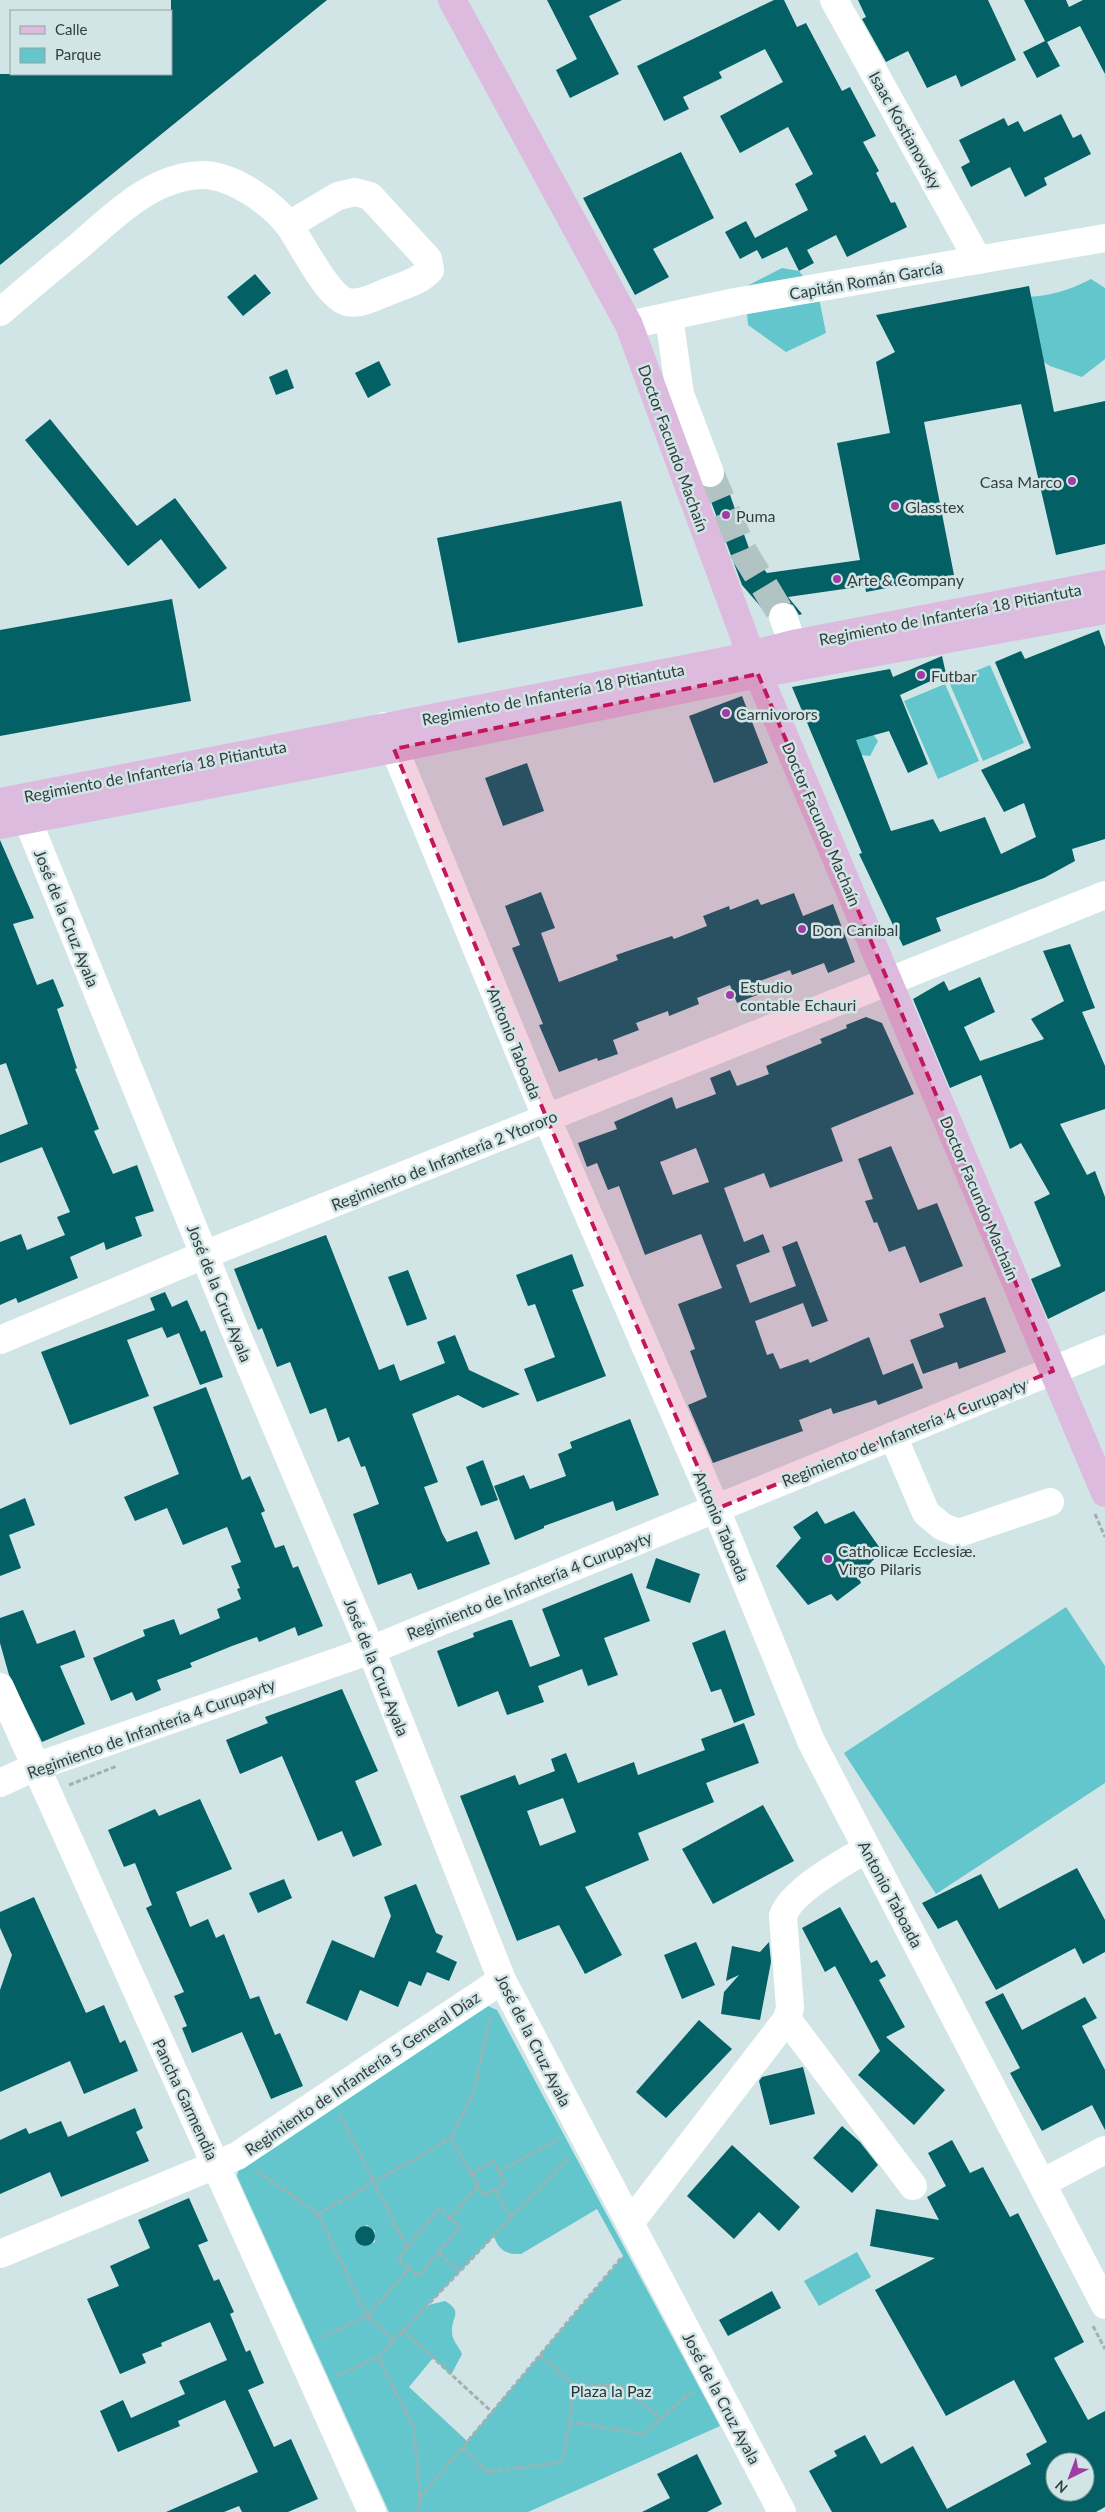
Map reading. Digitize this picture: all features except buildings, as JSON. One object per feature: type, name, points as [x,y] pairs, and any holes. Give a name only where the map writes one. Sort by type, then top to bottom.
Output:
[{"type":"main road","name":"Doctor Facundo Machaín","points":[[452,0],[629,325],[651,387],[722,557],[755,664],[1105,1493]]},
{"type":"main road","name":"Regimiento de Infantería 18 Pitiantuta","points":[[755,664],[793,644],[1105,584]]},
{"type":"main road","name":"Regimiento de Infantería 18 Pitiantuta","points":[[0,825],[15,807],[390,737],[755,664],[1105,610]]},
{"type":"street","name":"Isaac Kostianovsky","points":[[834,0],[978,260]]},
{"type":"street","points":[[0,312],[138,197],[176,179],[202,175],[234,182],[264,201],[289,225],[319,275],[336,295],[347,302],[362,302],[422,278],[430,270],[428,259],[370,196],[355,192],[338,196],[289,225]]},
{"type":"street","name":"Capitán Román García","points":[[629,325],[736,302],[1105,238]]},
{"type":"street","points":[[669,317],[680,394],[710,473]]},
{"type":"street","points":[[651,387],[680,394]]},
{"type":"street","points":[[783,617],[793,644]]},
{"type":"street","name":"Antonio Taboada","points":[[390,737],[547,1119],[716,1509],[811,1740],[1105,2305]]},
{"type":"street","name":"José de la Cruz Ayala","points":[[15,807],[371,1650],[502,1980],[782,2512]]},
{"type":"street","name":"Regimiento de Infantería 2 Ytororo","points":[[0,1340],[204,1255],[1105,895]]},
{"type":"street","name":"Regimiento de Infantería 4 Curupayty","points":[[0,1784],[35,1767],[371,1650],[1105,1349]]},
{"type":"street","points":[[892,1436],[926,1512],[943,1527],[958,1533],[1050,1502]]},
{"type":"street","name":"Pancha Garmendia","points":[[0,1687],[372,2512]]},
{"type":"street","points":[[630,2223],[787,2019],[790,2008],[783,1916],[785,1909],[798,1895],[867,1848]]},
{"type":"street","name":"Regimiento de Infantería 5 General Díaz","points":[[0,2254],[237,2156],[502,1980]]},
{"type":"street","points":[[787,2019],[914,2186]]},
{"type":"street","points":[[1042,2183],[1105,2150]]},
{"type":"path","points":[[318,2214],[451,2138],[474,2091],[490,2014]]},
{"type":"path","points":[[337,2110],[407,2248]]},
{"type":"path","points":[[451,2138],[484,2196],[506,2184],[493,2162],[472,2174]]},
{"type":"path","points":[[499,2172],[560,2138]]},
{"type":"path","points":[[334,2378],[378,2357],[569,2157]]},
{"type":"path","points":[[251,2167],[318,2214],[367,2316],[394,2340]]},
{"type":"path","points":[[450,2219],[478,2186]]},
{"type":"path","points":[[495,2190],[511,2218]]},
{"type":"path","points":[[439,2209],[450,2219],[460,2227],[418,2277],[398,2259],[439,2209]]},
{"type":"path","points":[[439,2253],[459,2272]]},
{"type":"path","points":[[420,2498],[623,2257]]},
{"type":"path","points":[[316,2340],[367,2316],[409,2269]]},
{"type":"path","points":[[403,2330],[492,2412]]},
{"type":"path","points":[[540,2355],[573,2384],[622,2386],[661,2419]]},
{"type":"path","points":[[378,2357],[414,2428],[420,2498],[418,2512]]},
{"type":"path","points":[[462,2448],[488,2472],[562,2462],[570,2422],[573,2384]]},
{"type":"path","points":[[570,2422],[643,2434],[694,2390]]},
{"type":"highlighted area","points":[[758,674],[1053,1371],[716,1509],[547,1119],[394,749]]},
{"type":"green space","points":[[782,268],[799,271],[819,298],[826,333],[786,352],[748,325],[745,287]]},
{"type":"green space","points":[[1091,279],[1105,288],[1105,359],[1082,377],[1050,366],[1021,347],[1021,297],[1057,293]]},
{"type":"green space","points":[[990,665],[1024,743],[983,761],[949,682]]},
{"type":"green space","points":[[945,684],[979,761],[938,779],[904,701]]},
{"type":"green space","points":[[867,726],[878,741],[870,756],[844,753]]},
{"type":"green space","points":[[1066,1607],[1105,1666],[1105,1783],[936,1894],[844,1753]]},
{"type":"green space","name":"Plaza la Paz","points":[[488,2006],[497,2010],[720,2426],[528,2512],[389,2512],[237,2176],[239,2169]],"holes":[[[597,2209],[623,2256],[467,2441],[409,2387],[433,2358],[451,2375],[462,2354],[452,2335],[455,2315],[454,2308],[445,2301],[428,2305],[494,2236],[498,2245],[504,2251],[511,2254],[521,2254]],[[367,2225],[375,2231],[375,2242],[364,2246],[355,2239],[357,2229]]]},
{"type":"green space","points":[[857,2252],[871,2277],[819,2306],[804,2281]]},
{"type":"tunnel","points":[[710,473],[743,551],[783,617]]},
{"type":"place","name":"Casa Marco","points":[[1072,481]]},
{"type":"place","name":"Glasstex","points":[[895,506]]},
{"type":"place","name":"Puma","points":[[726,515]]},
{"type":"place","name":"Arte & Company","points":[[837,579]]},
{"type":"place","name":"Futbar","points":[[921,675]]},
{"type":"place","name":"Carnivorors","points":[[726,713]]},
{"type":"place","name":"Don Canibal","points":[[802,929]]},
{"type":"place","name":"Estudio contable Echauri","points":[[730,995]]},
{"type":"place","name":"Catholicæ Ecclesiæ. Virgo Pilaris","points":[[828,1559]]}]
